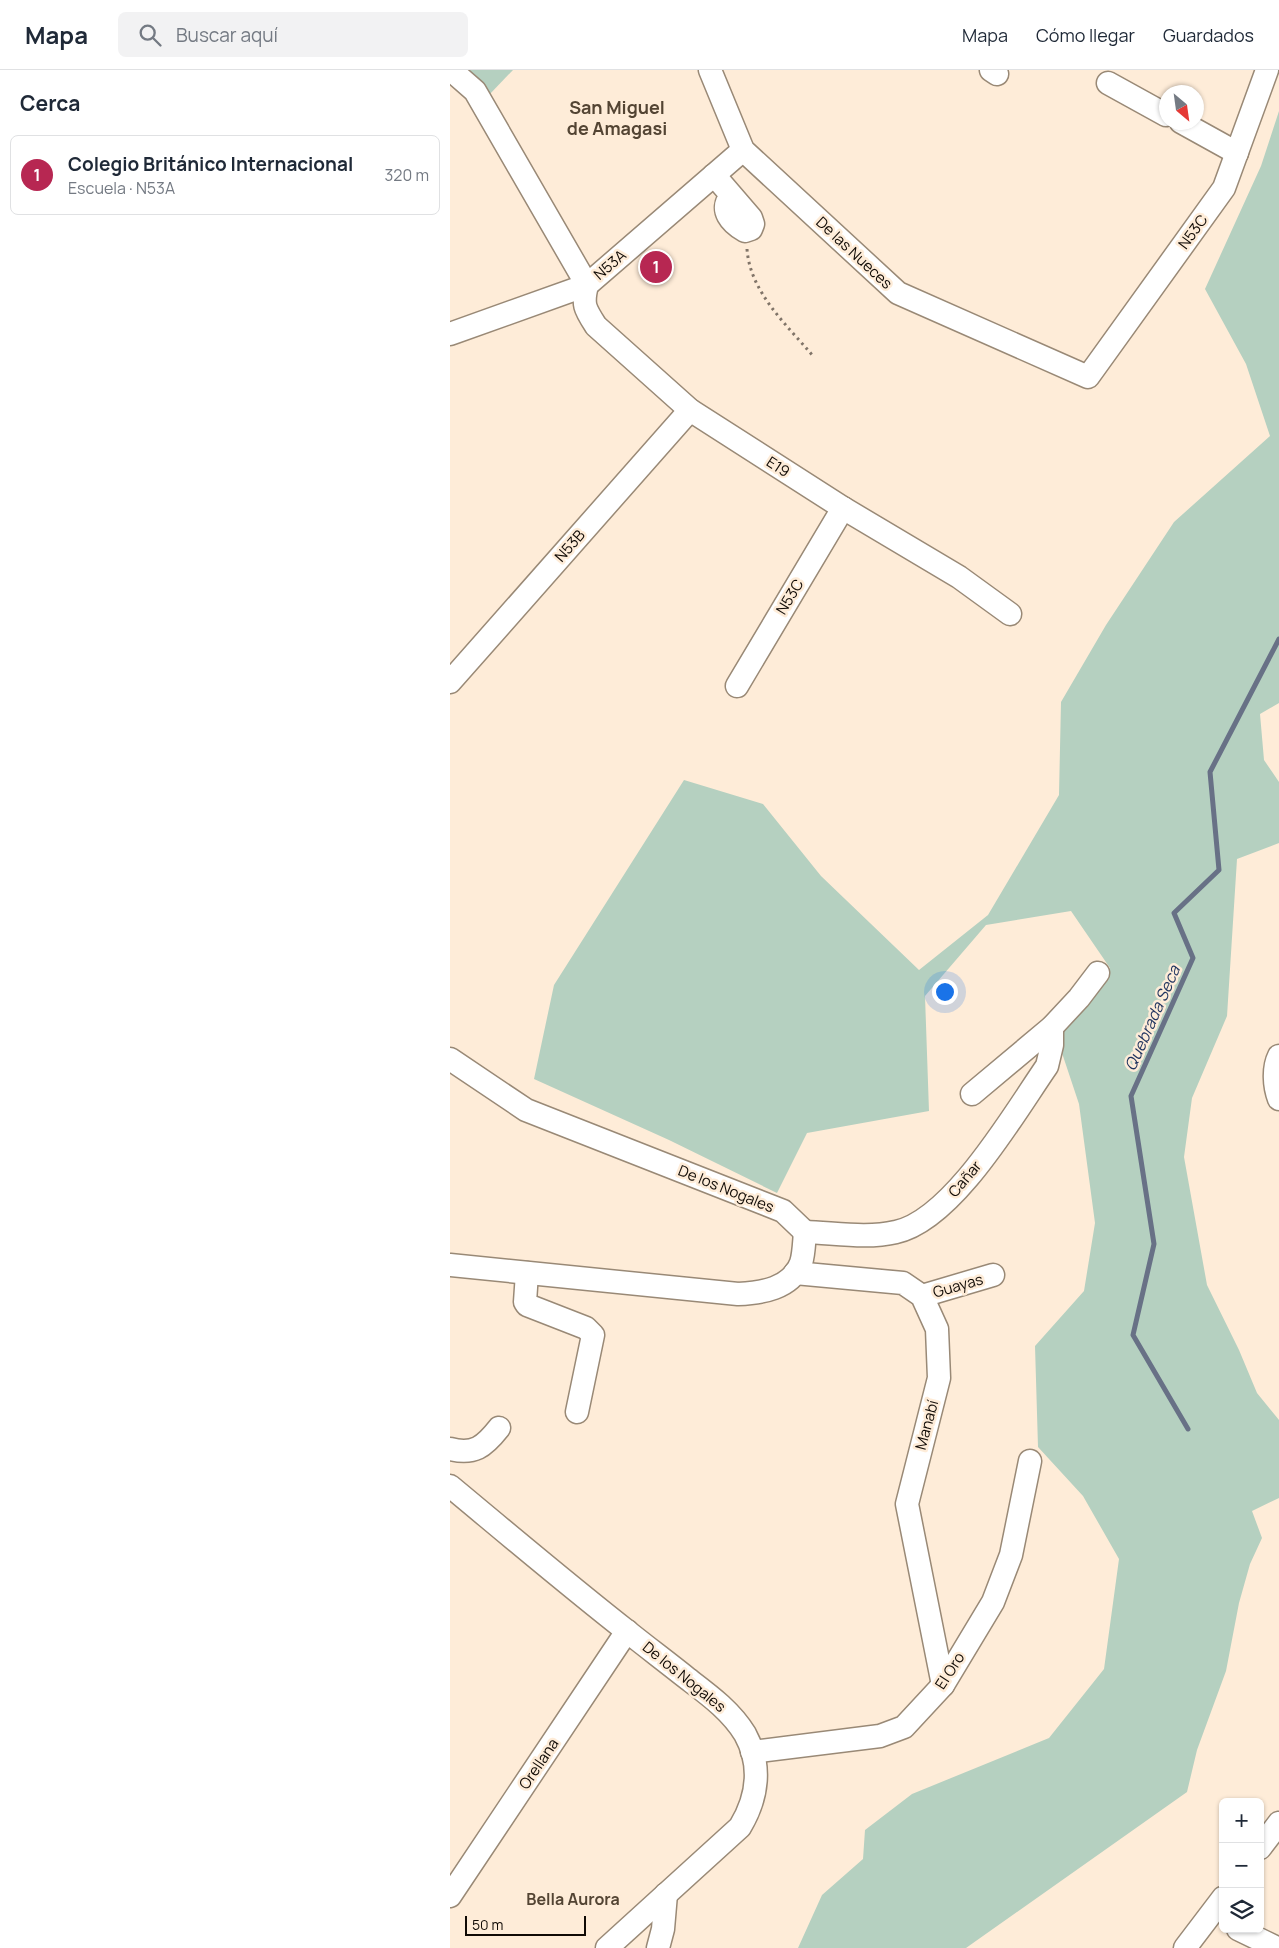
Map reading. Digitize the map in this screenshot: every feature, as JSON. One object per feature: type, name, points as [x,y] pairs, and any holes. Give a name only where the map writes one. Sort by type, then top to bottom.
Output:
[{"type":"street","points":[[451,70],[476,91],[587,285]]},
{"type":"street","name":"De las Nueces","points":[[710,70],[744,150],[898,293],[1088,377]]},
{"type":"street","name":"N53C","points":[[1088,377],[1224,188],[1267,70]]},
{"type":"street","points":[[1108,83],[1159,111]]},
{"type":"street","points":[[1196,130],[1237,152]]},
{"type":"street","name":"N53A","points":[[450,334],[587,285],[744,150]]},
{"type":"street","points":[[714,176],[751,218],[753,224],[750,229],[745,231]]},
{"type":"street","name":"E19","points":[[587,285],[585,309],[596,326],[690,410],[843,508],[958,577],[1010,614]]},
{"type":"street","name":"N53B","points":[[450,682],[690,410]]},
{"type":"street","name":"N53C","points":[[737,686],[843,508]]},
{"type":"street","points":[[972,1094],[1052,1026],[1079,998],[1098,973]]},
{"type":"street","name":"Cañar","points":[[805,1232],[880,1235],[906,1229],[939,1210],[972,1173],[1048,1066],[1052,1046],[1052,1026]]},
{"type":"street","points":[[1279,1056],[1275,1063],[1275,1077],[1279,1099]]},
{"type":"street","name":"De los Nogales","points":[[450,1059],[526,1110],[783,1211],[805,1232]]},
{"type":"street","points":[[450,1265],[738,1294],[772,1290],[785,1283],[801,1264],[805,1232]]},
{"type":"street","points":[[795,1272],[903,1283],[922,1296]]},
{"type":"street","points":[[527,1273],[527,1305],[586,1328],[593,1335],[576,1412]]},
{"type":"street","name":"Guayas","points":[[922,1296],[993,1275]]},
{"type":"street","name":"Manabí","points":[[922,1296],[937,1329],[939,1378],[907,1504],[943,1685]]},
{"type":"street","points":[[450,1449],[462,1452],[473,1451],[487,1442],[499,1428]]},
{"type":"street","name":"El Oro","points":[[752,1752],[880,1736],[904,1727],[943,1685],[993,1602],[1011,1555],[1030,1461]]},
{"type":"street","name":"De los Nogales","points":[[450,1486],[722,1706],[738,1723],[746,1736],[756,1760],[756,1783],[751,1805],[747,1816],[733,1834],[607,1948]]},
{"type":"street","name":"Orellana","points":[[450,1896],[627,1631]]},
{"type":"street","points":[[1264,1843],[1279,1823]]},
{"type":"street","points":[[658,1948],[663,1928],[666,1894]]},
{"type":"street","points":[[1185,1948],[1218,1912]]},
{"type":"street","points":[[1246,1933],[1277,1948]]},
{"type":"path","points":[[745,231],[748,264],[754,280],[763,296],[813,356]]},
{"type":"green space","points":[[451,70],[513,70],[488,96]]},
{"type":"green space","points":[[1279,111],[1279,703],[1260,714],[1264,760],[1279,782],[1279,843],[1237,859],[1227,1016],[1192,1098],[1184,1157],[1207,1285],[1239,1350],[1257,1393],[1279,1420],[1279,1498],[1252,1511],[1262,1538],[1250,1564],[1239,1603],[1226,1671],[1197,1750],[1187,1792],[966,1948],[798,1948],[822,1895],[863,1859],[865,1830],[912,1794],[1049,1738],[1104,1669],[1119,1559],[1083,1496],[1038,1447],[1035,1346],[1084,1291],[1095,1223],[1079,1104],[1060,1047],[1065,1018],[1089,1001],[1110,968],[1071,911],[986,925],[925,996],[929,1111],[807,1133],[777,1193],[669,1140],[534,1079],[554,985],[684,780],[763,804],[821,876],[919,970],[988,915],[1059,795],[1061,702],[1106,625],[1174,522],[1270,436],[1246,364],[1205,289],[1261,166]]},
{"type":"waterway","name":"Quebrada Seca","points":[[1188,1429],[1133,1335],[1154,1244],[1131,1096],[1193,958],[1174,913],[1219,870],[1210,772],[1279,639]]},
{"type":"place","name":"Colegio Británico Internacional","points":[[656,267]]},
{"type":"district","name":"San Miguel de Amagasi","points":[[617,118]]},
{"type":"district","name":"Bella Aurora","points":[[573,1899]]}]
